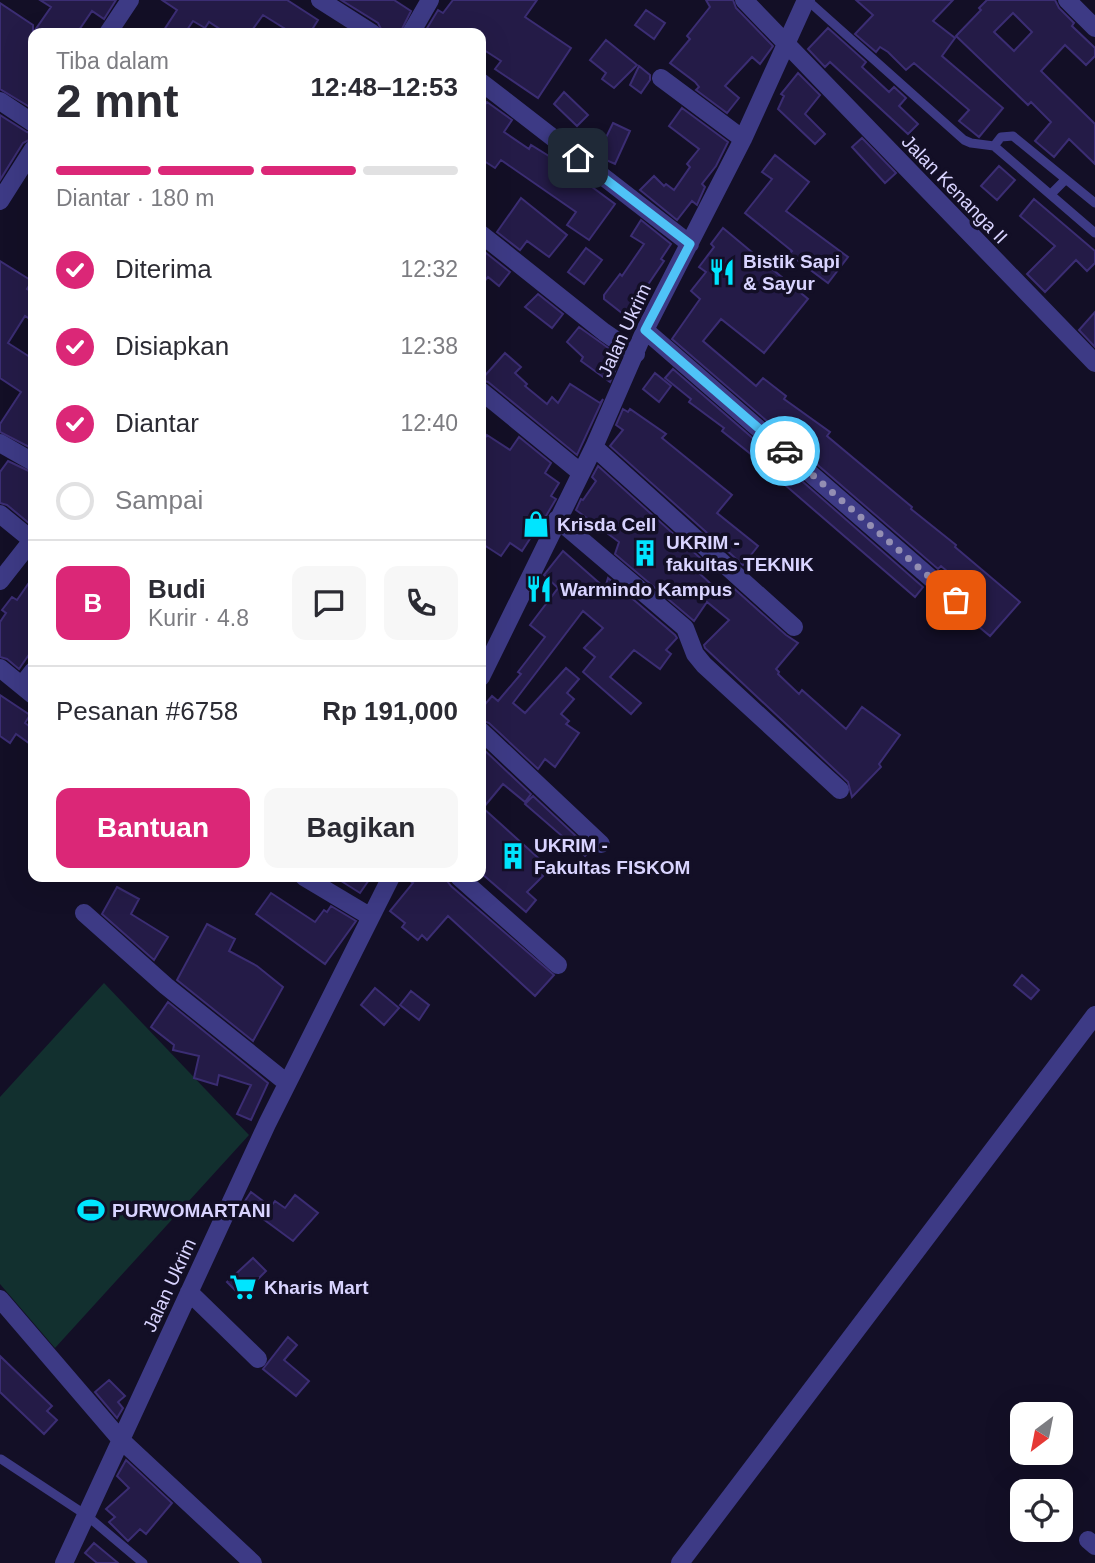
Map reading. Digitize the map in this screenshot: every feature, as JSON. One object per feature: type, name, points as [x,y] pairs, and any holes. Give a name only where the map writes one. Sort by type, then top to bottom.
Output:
[{"type":"street","points":[[114,28],[130,0]]},
{"type":"street","points":[[320,0],[364,28]]},
{"type":"street","points":[[416,28],[430,0]]},
{"type":"street","name":"Jalan Kenanga II","points":[[744,0],[1095,363]]},
{"type":"street","name":"Jalan Ukrim","points":[[486,667],[594,447],[645,330],[743,139],[807,0]]},
{"type":"street","points":[[1069,1],[1095,28]]},
{"type":"street","points":[[660,78],[743,139]]},
{"type":"street","points":[[486,86],[690,244]]},
{"type":"street","points":[[0,102],[28,120]]},
{"type":"street","points":[[1,195],[28,156]]},
{"type":"street","points":[[486,238],[604,332],[636,354]]},
{"type":"street","points":[[645,330],[956,600]]},
{"type":"street","points":[[486,395],[580,472]]},
{"type":"street","points":[[0,443],[28,459]]},
{"type":"street","points":[[594,447],[794,627]]},
{"type":"street","points":[[0,514],[28,536]]},
{"type":"street","points":[[557,519],[685,628],[695,654],[704,665],[840,790]]},
{"type":"street","points":[[0,581],[28,546]]},
{"type":"street","points":[[0,668],[28,683]]},
{"type":"street","points":[[486,736],[601,844]]},
{"type":"street","points":[[312,882],[371,918]]},
{"type":"street","name":"Jalan Ukrim","points":[[64,1563],[287,1083],[389,882]]},
{"type":"street","points":[[465,882],[558,965]]},
{"type":"street","points":[[84,914],[166,986],[287,1083]]},
{"type":"street","points":[[680,1563],[1095,1015]]},
{"type":"street","points":[[189,1292],[258,1359]]},
{"type":"street","points":[[0,1299],[121,1440],[253,1563]]},
{"type":"lane","points":[[807,0],[964,140],[994,146],[1095,233]]},
{"type":"lane","points":[[994,146],[1002,137],[1013,136],[1095,203]]},
{"type":"lane","points":[[1051,194],[1065,180]]},
{"type":"lane","points":[[1,1459],[86,1516],[143,1563]]},
{"type":"green space","name":"PURWOMARTANI","points":[[104,983],[249,1135],[55,1348],[0,1284],[0,1097]]},
{"type":"building","points":[[40,0],[116,0],[104,19],[92,11],[80,28],[36,28],[51,7]]},
{"type":"building","points":[[162,0],[287,0],[318,20],[313,28],[284,28],[263,15],[254,28],[218,28],[209,22],[205,28],[193,21],[188,28],[165,28],[177,10]]},
{"type":"building","points":[[341,0],[394,0],[411,11],[402,28],[380,28],[378,23]]},
{"type":"building","points":[[453,0],[537,0],[525,17],[571,48],[538,98],[495,69],[501,61],[486,51],[486,28],[427,28],[438,10],[443,13]]},
{"type":"building","points":[[706,0],[733,0],[736,8],[773,46],[760,64],[752,57],[725,86],[739,98],[727,113],[696,90],[699,87],[695,82],[670,63],[690,39],[687,36],[710,7]]},
{"type":"building","points":[[856,0],[953,0],[933,21],[955,38],[942,56],[1003,108],[979,137],[959,121],[969,110],[914,63],[906,70],[888,52],[880,47],[876,52],[855,34],[873,15]]},
{"type":"building","points":[[987,0],[1055,0],[1074,23],[1072,26],[1095,48],[1095,56],[1086,65],[1065,45],[1041,71],[1095,124],[1095,164],[1069,139],[1054,157],[1035,141],[1051,122],[1031,102],[1028,105],[956,36],[981,10],[979,8]],"holes":[[[1013,13],[1032,32],[1014,51],[994,32]]]},
{"type":"building","points":[[0,3],[33,25],[33,28],[28,28],[28,106],[0,89]]},
{"type":"building","points":[[646,10],[665,23],[654,39],[635,25]]},
{"type":"building","points":[[828,28],[866,62],[862,67],[889,92],[894,87],[906,98],[899,106],[918,124],[908,134],[830,62],[825,67],[808,49]]},
{"type":"building","points":[[606,40],[637,65],[614,88],[602,79],[606,73],[590,60]]},
{"type":"building","points":[[639,66],[650,75],[650,80],[641,93],[630,85]]},
{"type":"building","points":[[798,73],[820,95],[805,114],[825,134],[815,144],[778,109],[784,96],[781,94]]},
{"type":"building","points":[[564,92],[588,115],[577,126],[554,104]]},
{"type":"building","points":[[486,103],[512,120],[504,132],[529,149],[531,145],[565,166],[567,163],[590,181],[588,184],[615,204],[589,240],[567,225],[576,212],[501,160],[495,168],[486,162]]},
{"type":"building","points":[[682,108],[728,142],[716,166],[702,184],[705,187],[697,205],[692,201],[677,220],[640,190],[654,176],[664,186],[666,184],[674,190],[690,167],[687,164],[699,149],[669,126]]},
{"type":"building","points":[[0,115],[28,132],[28,140],[23,143],[0,180]]},
{"type":"building","points":[[613,123],[630,131],[615,164],[597,156]]},
{"type":"building","points":[[862,138],[896,173],[885,183],[852,147]]},
{"type":"building","points":[[775,155],[809,182],[786,211],[848,257],[828,283],[789,254],[792,251],[745,213],[772,179],[762,172]]},
{"type":"building","points":[[999,166],[1015,180],[997,200],[981,186]]},
{"type":"building","points":[[521,198],[567,235],[549,257],[527,241],[520,250],[497,232]]},
{"type":"building","points":[[1034,199],[1095,251],[1095,263],[1087,271],[1076,260],[1045,292],[1027,274],[1055,246],[1020,216]]},
{"type":"building","points":[[641,220],[671,244],[661,259],[664,261],[643,292],[645,294],[627,317],[604,299],[604,295],[620,274],[622,276],[644,244],[631,236]]},
{"type":"building","points":[[723,228],[808,299],[764,353],[721,319],[703,341],[756,386],[763,378],[786,396],[784,399],[830,432],[827,436],[1020,602],[990,636],[960,611],[973,593],[941,566],[938,569],[672,339],[700,299],[691,291],[706,272],[699,267],[714,247],[711,244]]},
{"type":"building","points":[[586,248],[602,260],[584,284],[568,272]]},
{"type":"building","points":[[486,253],[510,272],[499,286],[488,277],[486,279]]},
{"type":"building","points":[[0,261],[28,278],[28,318],[25,316],[8,343],[28,356],[28,446],[0,432],[0,424],[21,392],[0,378]]},
{"type":"building","points":[[538,294],[563,314],[552,328],[525,307]]},
{"type":"building","points":[[1095,312],[1095,347],[1079,330]]},
{"type":"building","points":[[579,327],[621,357],[610,382],[581,361],[583,357],[567,342]]},
{"type":"building","points":[[505,353],[521,367],[515,373],[527,384],[525,386],[547,404],[552,397],[558,403],[570,384],[600,403],[603,399],[577,455],[486,381],[486,374]]},
{"type":"building","points":[[673,369],[770,453],[762,463],[722,431],[724,428],[689,402],[691,399],[665,378]]},
{"type":"building","points":[[655,373],[671,386],[659,402],[643,389]]},
{"type":"building","points":[[623,409],[628,412],[630,409],[666,434],[662,438],[732,495],[717,513],[758,546],[743,565],[610,446],[623,430],[616,425]]},
{"type":"building","points":[[486,436],[510,450],[519,437],[551,463],[545,473],[559,483],[551,496],[556,499],[539,533],[535,531],[522,551],[510,543],[501,556],[486,546]]},
{"type":"building","points":[[8,461],[28,471],[28,522],[7,505],[0,503],[0,472]]},
{"type":"building","points":[[598,466],[708,565],[700,574],[721,593],[729,584],[798,643],[776,669],[799,694],[802,690],[846,729],[862,707],[900,735],[879,764],[881,767],[852,797],[848,782],[705,648],[704,645],[729,620],[707,602],[694,621],[615,554],[619,542],[576,510],[581,499],[583,500],[596,481],[592,477]]},
{"type":"building","points":[[794,474],[923,587],[915,597],[785,485]]},
{"type":"building","points":[[563,551],[605,588],[608,578],[677,638],[666,650],[671,654],[660,669],[634,650],[610,677],[641,703],[631,714],[583,672],[595,657],[584,648],[603,628],[583,611],[513,703],[525,713],[566,668],[579,679],[567,693],[574,699],[561,714],[569,721],[566,724],[579,733],[555,767],[545,759],[538,769],[486,722],[486,703],[492,696],[498,701],[521,674],[518,672],[545,637],[530,625],[558,588],[544,575]]},
{"type":"building","points":[[28,584],[28,656],[19,669],[0,657],[0,622],[6,613],[2,610],[12,597],[17,600]]},
{"type":"building","points":[[0,695],[28,714],[25,723],[28,725],[28,742],[16,734],[10,743],[0,736]]},
{"type":"building","points":[[486,752],[531,794],[525,802],[503,784],[486,804]]},
{"type":"building","points":[[533,796],[591,850],[585,856],[525,804]]},
{"type":"building","points":[[486,811],[545,864],[538,872],[543,876],[527,892],[536,900],[526,912],[486,877]]},
{"type":"building","points":[[343,882],[368,882],[360,893]]},
{"type":"building","points":[[448,882],[554,975],[535,996],[448,916],[427,940],[422,935],[418,940],[402,927],[405,923],[390,911],[413,883]]},
{"type":"building","points":[[117,887],[139,899],[131,914],[168,937],[154,960],[102,914]]},
{"type":"building","points":[[271,893],[315,922],[324,910],[327,912],[331,906],[356,921],[325,964],[256,914]]},
{"type":"building","points":[[207,924],[235,939],[229,951],[257,966],[283,987],[253,1041],[177,980]]},
{"type":"building","points":[[1022,975],[1039,990],[1031,999],[1014,985]]},
{"type":"building","points":[[375,988],[399,1008],[384,1025],[361,1005]]},
{"type":"building","points":[[411,991],[429,1005],[419,1020],[400,1005]]},
{"type":"building","points":[[168,1002],[268,1083],[251,1120],[237,1114],[251,1085],[219,1075],[217,1085],[194,1078],[199,1056],[173,1050],[174,1045],[151,1027]]},
{"type":"building","points":[[251,1192],[267,1204],[272,1205],[275,1201],[285,1208],[295,1195],[318,1213],[293,1241],[243,1204]]},
{"type":"building","points":[[253,1258],[266,1271],[241,1296],[227,1282]]},
{"type":"building","points":[[288,1337],[297,1345],[284,1360],[309,1381],[296,1396],[263,1369]]},
{"type":"building","points":[[0,1356],[52,1406],[47,1411],[57,1420],[44,1434],[0,1392]]},
{"type":"building","points":[[109,1380],[125,1396],[118,1402],[123,1408],[117,1418],[95,1392]]},
{"type":"building","points":[[126,1460],[172,1503],[146,1534],[140,1529],[128,1541],[109,1522],[115,1517],[106,1509],[129,1488],[117,1476]]},
{"type":"building","points":[[94,1543],[118,1563],[97,1563],[85,1553]]},
{"type":"way so far","points":[[785,451],[956,600]]},
{"type":"place","name":"Bistik Sapi & Sayur","points":[[722,272]]},
{"type":"place","name":"Krisda Cell","points":[[536,524]]},
{"type":"place","name":"UKRIM - fakultas TEKNIK","points":[[645,553]]},
{"type":"place","name":"Warmindo Kampus","points":[[539,589]]},
{"type":"place","name":"UKRIM - Fakultas FISKOM","points":[[513,856]]},
{"type":"place","name":"PURWOMARTANI","points":[[91,1210]]},
{"type":"place","name":"Kharis Mart","points":[[243,1287]]},
{"type":"route","points":[[578,158],[690,244],[645,330],[785,451]]}]
